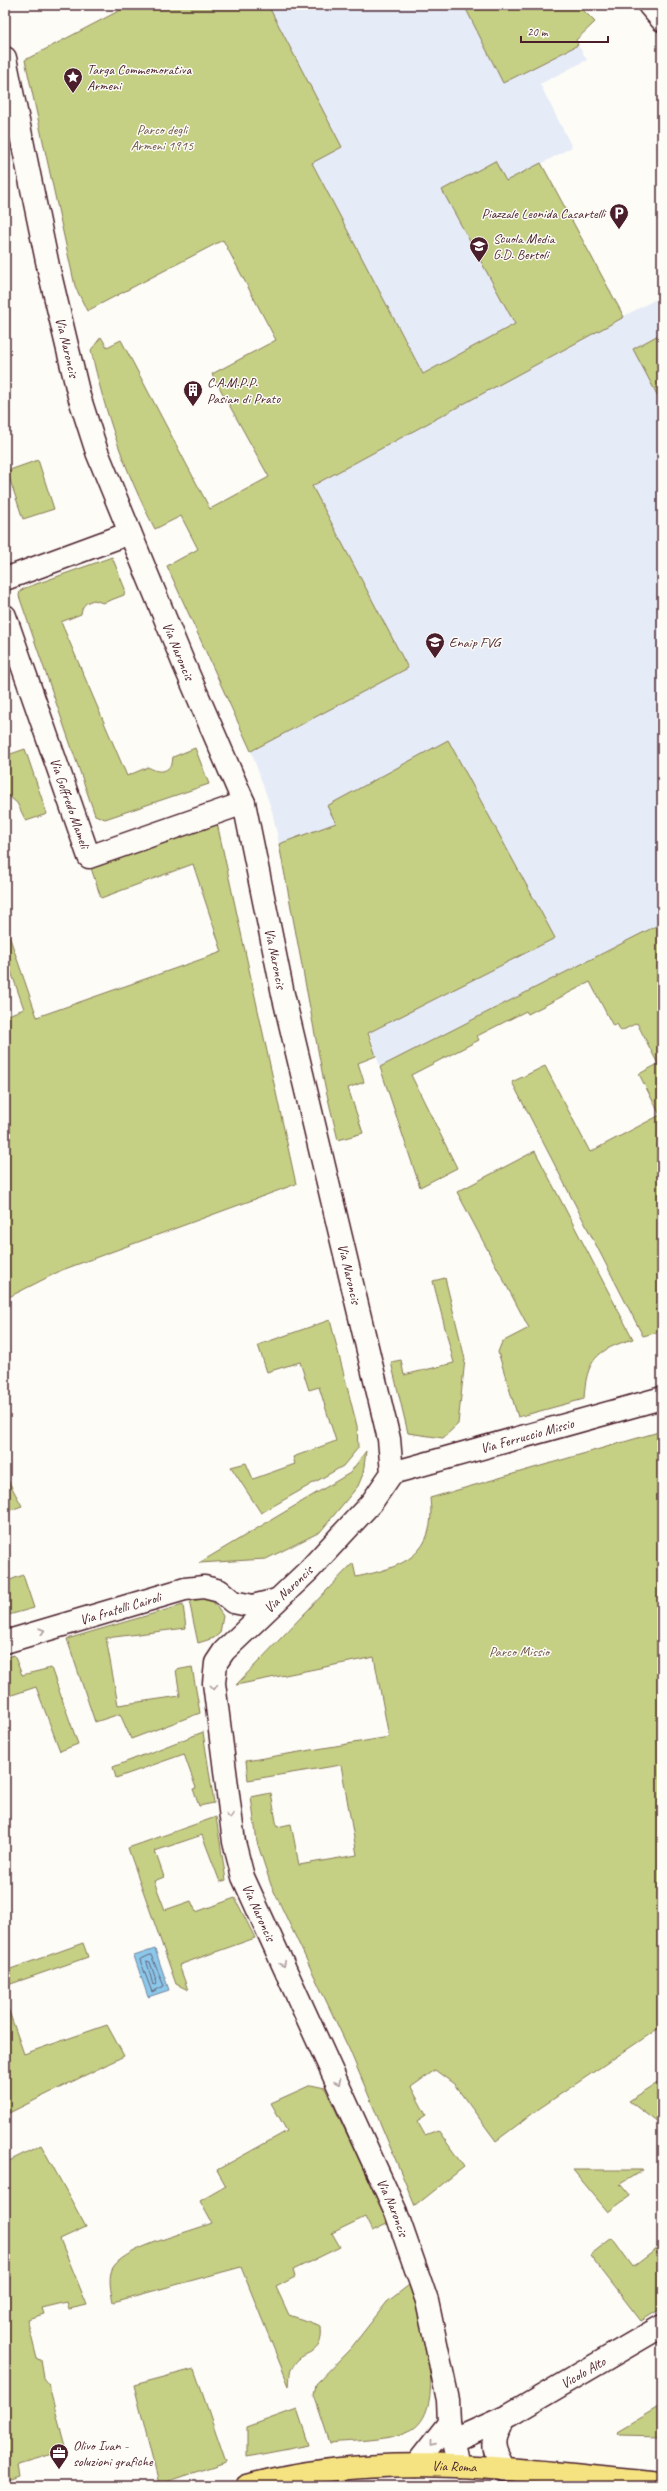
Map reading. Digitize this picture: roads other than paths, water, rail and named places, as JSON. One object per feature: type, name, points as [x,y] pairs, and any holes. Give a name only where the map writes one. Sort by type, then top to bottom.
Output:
[{"type":"main road","name":"Via Roma","points":[[247,2486],[276,2478],[352,2467],[416,2465],[458,2466],[662,2484]]},
{"type":"street","points":[[649,5],[662,20]]},
{"type":"street","name":"Via Naroncis","points":[[5,58],[48,266],[79,396],[97,452],[244,803],[283,994],[389,1439],[392,1473],[372,1502],[277,1600],[224,1651],[216,1663],[214,1683],[234,1842],[243,1878],[396,2212],[427,2300],[448,2400],[450,2432],[458,2466]]},
{"type":"street","points":[[5,579],[130,533]]},
{"type":"street","name":"Via Goffredo Mameli","points":[[5,616],[89,857],[244,803]]},
{"type":"street","name":"Via Ferruccio Missio","points":[[392,1473],[662,1398]]},
{"type":"street","name":"Via fratelli Cairoli","points":[[5,1642],[185,1589],[204,1587],[220,1591],[233,1602],[253,1606],[277,1600]]},
{"type":"street","points":[[224,1651],[237,1616],[233,1602]]},
{"type":"street","name":"Vicolo Alto","points":[[450,2432],[504,2418],[662,2326]]},
{"type":"street","points":[[504,2418],[493,2438],[494,2451],[505,2470]]},
{"type":"street","points":[[416,2465],[450,2432]]},
{"type":"water","points":[[155,1949],[169,1990],[148,1997],[134,1956]]},
{"type":"place","name":"Targa Commemorativa Armeni","points":[[73,94]]},
{"type":"place","name":"Piazzale Leonida Casartelli","points":[[619,230]]},
{"type":"place","name":"Scuola Media G.D. Bertoli","points":[[479,263]]},
{"type":"place","name":"C.A.M.P.P. Pasian di Prato","points":[[193,407]]},
{"type":"place","name":"Enaip FVG","points":[[435,659]]},
{"type":"place","name":"Olivo Ivan - soluzioni grafiche","points":[[59,2470]]},
{"type":"park label","name":"Parco degli Armeni 1915","points":[[162,138]]},
{"type":"park label","name":"Parco Missio","points":[[519,1651]]}]
